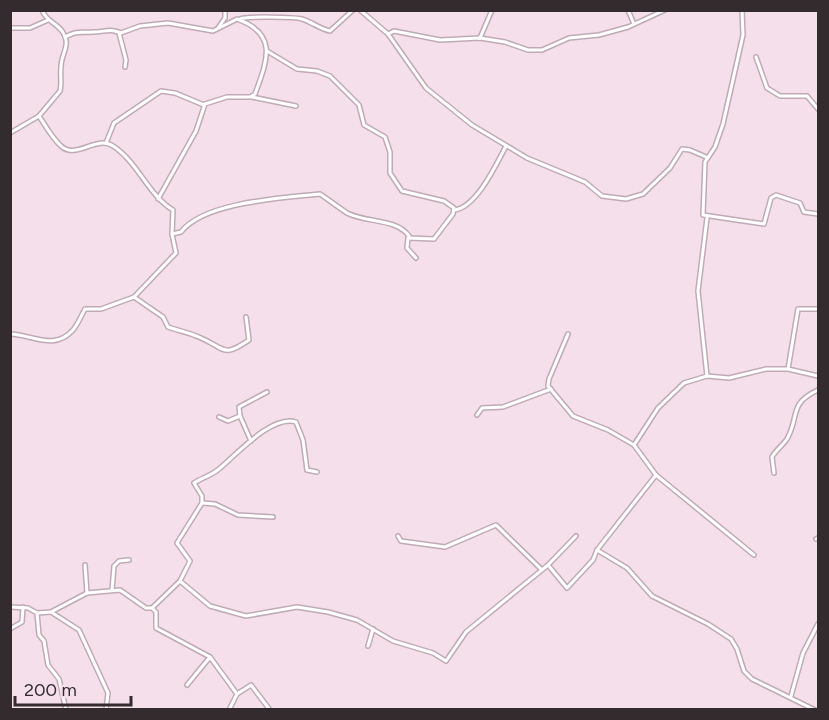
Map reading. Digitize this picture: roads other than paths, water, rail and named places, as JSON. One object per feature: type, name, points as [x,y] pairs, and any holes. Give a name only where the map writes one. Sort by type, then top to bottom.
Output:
[{"type":"street","points":[[10,133],[39,116],[60,91],[60,68],[66,51],[65,37],[57,26],[48,20],[42,10]]},
{"type":"street","points":[[218,30],[225,18],[225,10]]},
{"type":"street","points":[[65,37],[81,30],[92,32],[111,29],[119,33],[140,26],[168,22],[218,30],[236,19],[248,16],[272,20],[295,18],[330,31],[353,10]]},
{"type":"street","points":[[360,10],[388,34],[426,88],[488,136],[527,158],[581,180],[602,196],[621,199],[643,194],[670,168],[682,149],[690,150],[706,158]]},
{"type":"street","points":[[480,38],[492,10]]},
{"type":"street","points":[[628,10],[634,24]]},
{"type":"street","points":[[388,34],[396,31],[409,36],[440,40],[480,38],[505,42],[528,50],[542,50],[569,38],[599,35],[634,24],[665,10]]},
{"type":"street","points":[[707,376],[698,291],[707,218],[702,211],[706,158],[715,147],[723,124],[743,35],[742,10]]},
{"type":"street","points":[[240,19],[264,38],[268,46],[256,92],[250,97]]},
{"type":"street","points":[[10,28],[30,28],[48,20]]},
{"type":"street","points":[[119,33],[126,57],[125,67]]},
{"type":"street","points":[[267,51],[293,67],[330,76],[360,105],[364,125],[385,137],[390,152],[390,173],[402,191],[444,201],[454,210]]},
{"type":"street","points":[[756,57],[767,88],[781,96],[807,96],[819,109]]},
{"type":"street","points":[[106,143],[114,123],[163,90],[204,105]]},
{"type":"street","points":[[158,199],[196,131],[204,105],[227,97],[250,97],[296,106]]},
{"type":"street","points":[[10,334],[46,342],[54,341],[73,330],[85,309],[102,309],[134,297],[175,255],[172,210],[158,199],[119,150],[106,143],[72,150],[63,148],[39,116]]},
{"type":"street","points":[[172,234],[181,232],[188,223],[232,205],[320,194],[349,214],[373,222],[396,225],[409,237],[434,239],[454,210],[467,207],[491,174],[506,146]]},
{"type":"street","points":[[707,218],[764,224],[771,198],[776,195],[800,203],[804,212],[819,214]]},
{"type":"street","points":[[409,237],[406,242],[407,248],[416,258]]},
{"type":"street","points":[[134,297],[163,317],[168,327],[204,339],[224,351],[235,350],[249,340],[246,317]]},
{"type":"street","points":[[788,369],[798,309],[819,309]]},
{"type":"street","points":[[568,334],[549,379],[551,389],[573,416],[606,429],[634,445],[656,475],[754,555]]},
{"type":"street","points":[[634,445],[658,408],[680,385],[707,376],[729,378],[766,369],[788,369],[819,376]]},
{"type":"street","points":[[477,415],[482,408],[503,407],[551,389]]},
{"type":"street","points":[[774,473],[772,457],[789,435],[796,408],[809,394],[819,390]]},
{"type":"street","points":[[251,441],[240,416],[241,404],[267,392]]},
{"type":"street","points":[[219,417],[228,421],[240,416]]},
{"type":"street","points":[[10,607],[23,607],[37,613],[51,612],[87,593],[112,590],[127,593],[146,608],[152,608],[180,581],[190,559],[177,543],[202,503],[202,496],[194,483],[219,469],[251,441],[277,425],[294,421],[303,440],[307,470],[317,472]]},
{"type":"street","points":[[548,565],[567,588],[593,560],[597,550],[656,475]]},
{"type":"street","points":[[202,503],[214,504],[238,515],[273,517]]},
{"type":"street","points":[[398,536],[401,541],[444,547],[496,525],[541,569]]},
{"type":"street","points":[[180,581],[205,604],[246,616],[297,607],[350,618],[393,641],[433,653],[446,661],[466,632],[548,565],[576,536]]},
{"type":"street","points":[[597,550],[627,568],[652,596],[708,624],[731,639],[744,670],[752,680],[791,696],[814,710]]},
{"type":"street","points":[[112,590],[114,566],[119,561],[129,560]]},
{"type":"street","points":[[85,565],[87,593]]},
{"type":"street","points":[[10,629],[22,622],[23,607]]},
{"type":"street","points":[[152,608],[156,612],[155,627],[158,631],[210,657],[237,694]]},
{"type":"street","points":[[51,612],[79,630],[108,693],[106,710]]},
{"type":"street","points":[[37,613],[39,635],[44,641],[48,665],[59,679],[66,710]]},
{"type":"street","points":[[791,696],[803,653],[819,624]]},
{"type":"street","points":[[368,646],[373,629]]},
{"type":"street","points":[[187,685],[210,657]]},
{"type":"street","points":[[230,710],[237,694],[246,687],[254,686],[270,710]]}]
